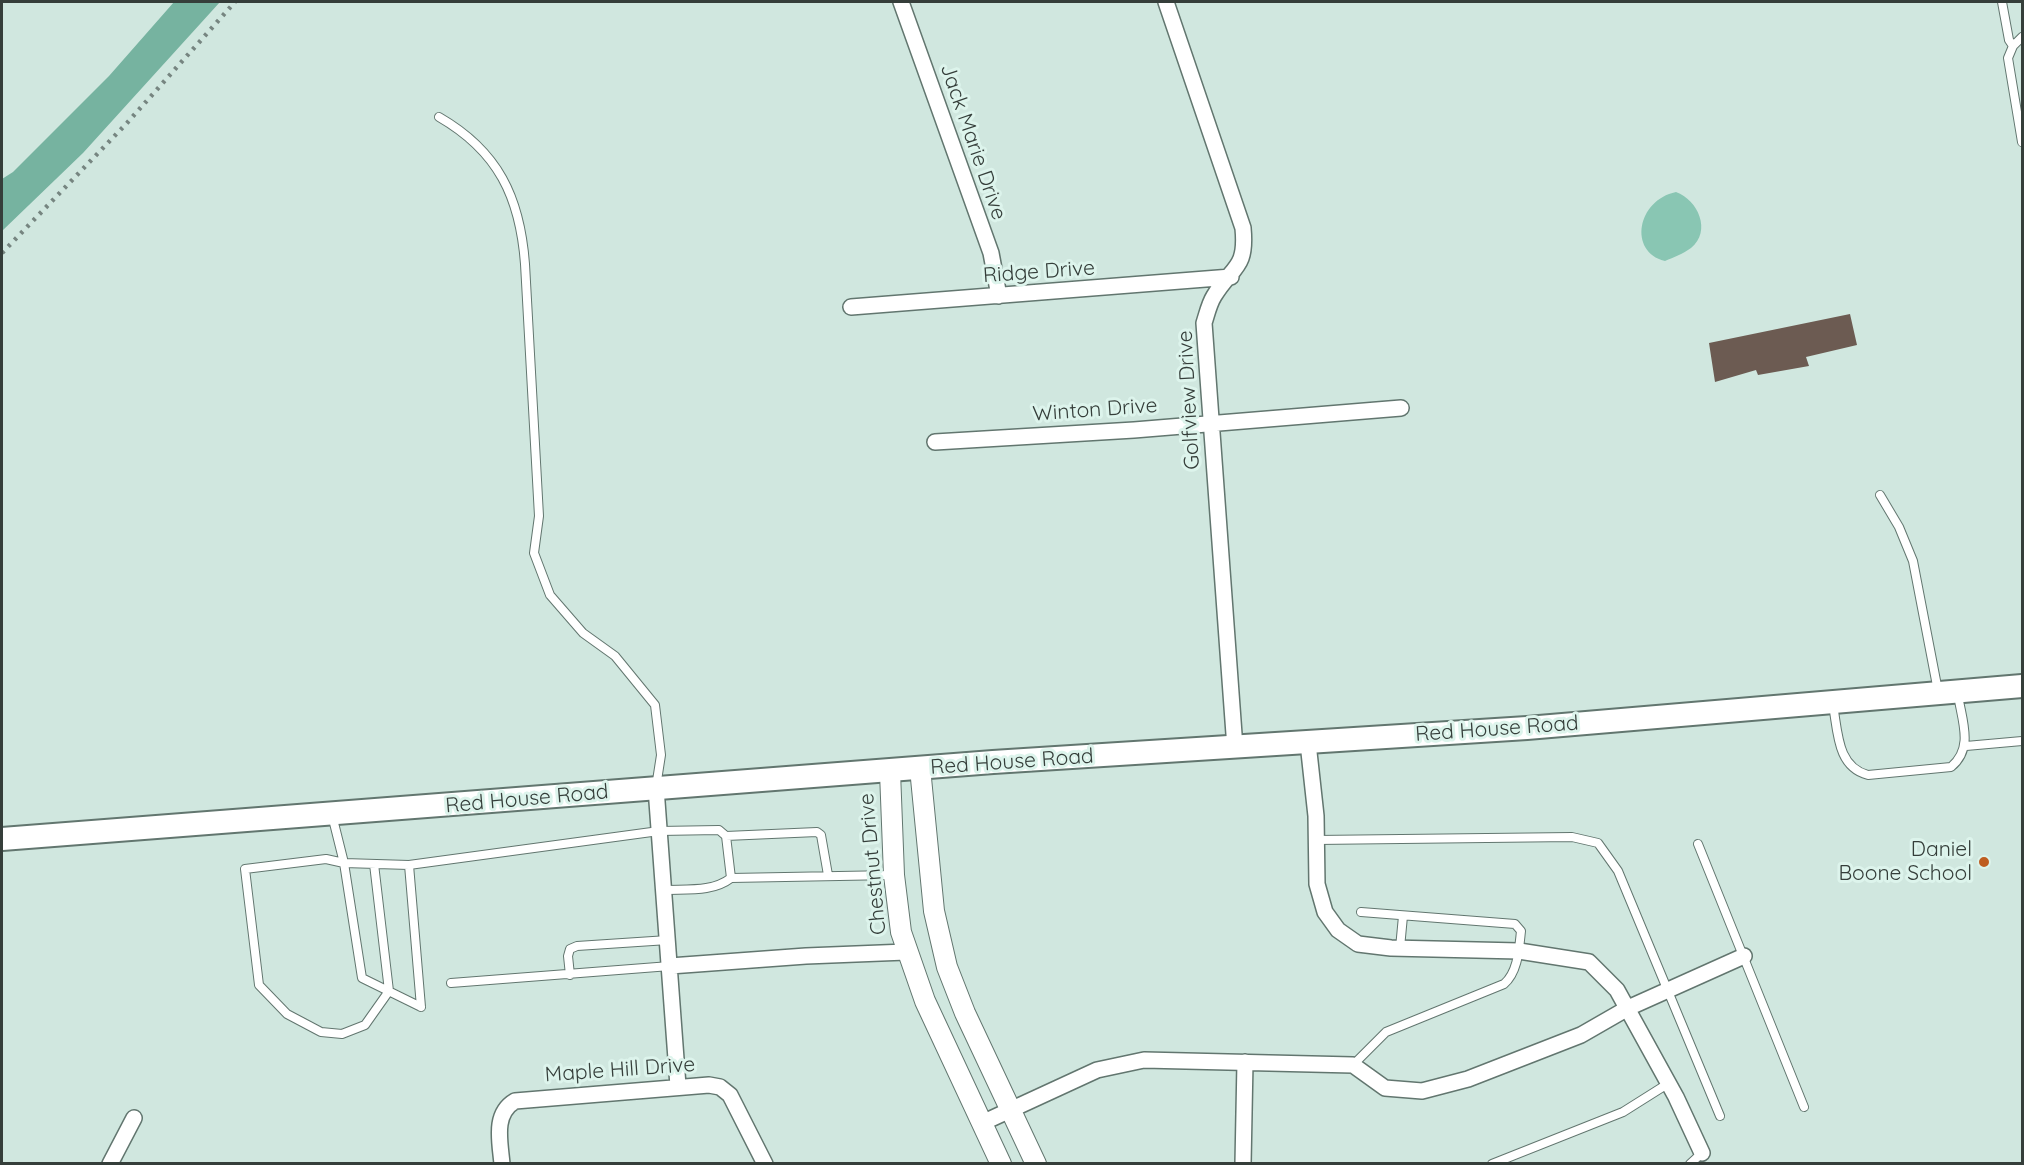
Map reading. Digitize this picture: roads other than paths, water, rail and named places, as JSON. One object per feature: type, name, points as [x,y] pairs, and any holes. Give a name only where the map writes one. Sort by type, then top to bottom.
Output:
[{"type":"main road","name":"Red House Road","points":[[2,839],[920,768],[1308,743],[2022,686]]},
{"type":"street","name":"Jack Marie Drive","points":[[902,2],[991,253],[999,296]]},
{"type":"street","name":"Golfview Drive","points":[[1166,2],[1244,228],[1245,245],[1242,261],[1214,296],[1204,324],[1235,748]]},
{"type":"street","name":"Ridge Drive","points":[[851,307],[1231,277]]},
{"type":"street","name":"Winton Drive","points":[[936,442],[1401,408]]},
{"type":"street","points":[[1308,743],[1319,899],[1338,930],[1358,944],[1400,948],[1519,951],[1589,962],[1617,990],[1628,1008],[1669,1083],[1702,1153]]},
{"type":"street","points":[[920,768],[934,911],[942,950],[996,1116],[1001,1164]]},
{"type":"street","name":"Chestnut Drive","points":[[890,772],[894,875],[901,932],[906,952],[935,1025],[996,1116]]},
{"type":"street","points":[[656,788],[678,1086]]},
{"type":"street","points":[[670,966],[806,956],[906,952]]},
{"type":"street","points":[[996,1116],[1088,1074],[1127,1062],[1161,1059],[1353,1065],[1385,1088],[1422,1091],[1468,1078],[1581,1035],[1628,1008],[1744,956]]},
{"type":"street","points":[[1243,1164],[1245,1062]]},
{"type":"street","name":"Maple Hill Drive","points":[[502,1164],[500,1121],[508,1105],[526,1099],[709,1085],[720,1088],[730,1095],[765,1164]]},
{"type":"street","points":[[996,1116],[1036,1164]]},
{"type":"street","points":[[110,1164],[134,1118]]},
{"type":"lane","points":[[2002,2],[2009,40],[2013,46]]},
{"type":"lane","points":[[2022,37],[2013,46],[2008,58],[2022,142]]},
{"type":"lane","points":[[439,117],[482,148],[513,197],[521,229],[525,264],[538,516],[534,553],[550,595],[583,633],[615,656],[655,705],[661,755],[656,788]]},
{"type":"lane","points":[[1833,701],[1842,750],[1848,765],[1859,772],[1868,775],[1951,767],[1961,758],[1966,747],[1948,692],[1913,561],[1899,528],[1880,495]]},
{"type":"lane","points":[[1966,747],[2022,741]]},
{"type":"lane","points":[[332,814],[344,863],[362,978],[421,1007],[409,865]]},
{"type":"lane","points":[[374,864],[389,991],[364,1025],[342,1034],[321,1032],[286,1014],[259,986],[245,869],[326,859],[344,863],[409,865],[659,831],[719,830],[726,836],[731,878]]},
{"type":"lane","points":[[726,836],[817,832],[822,835],[828,875]]},
{"type":"lane","points":[[1316,840],[1572,837],[1598,843],[1618,871],[1720,1116]]},
{"type":"lane","points":[[1698,844],[1804,1107]]},
{"type":"lane","points":[[665,890],[706,889],[722,885],[731,878],[894,875]]},
{"type":"lane","points":[[1353,1065],[1386,1032],[1504,984],[1511,978],[1519,951],[1521,931],[1515,924],[1361,912]]},
{"type":"lane","points":[[1400,948],[1403,916]]},
{"type":"lane","points":[[570,975],[568,956],[570,949],[577,946],[668,940]]},
{"type":"lane","points":[[451,983],[670,966]]},
{"type":"lane","points":[[1492,1164],[1623,1112],[1669,1083]]},
{"type":"lane","points":[[1690,1164],[1702,1153]]},
{"type":"railway","points":[[2,253],[127,123],[235,2]]},
{"type":"place","name":"Daniel Boone School","points":[[1984,862]]}]
